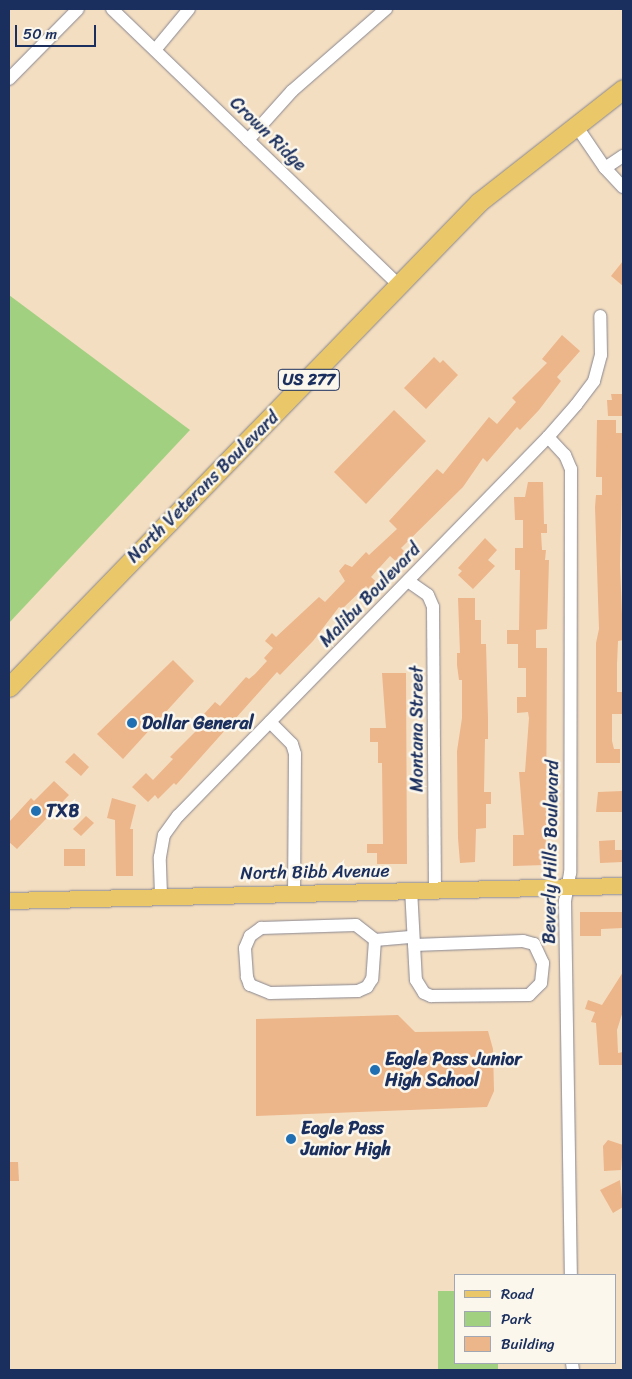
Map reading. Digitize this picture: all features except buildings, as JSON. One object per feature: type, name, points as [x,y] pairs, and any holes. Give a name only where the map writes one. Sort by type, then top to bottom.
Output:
[{"type":"highway","name":"North Veterans Boulevard","points":[[9,687],[479,202],[575,124],[623,89]]},
{"type":"main road","name":"North Bibb Avenue","points":[[9,901],[161,895],[623,886]]},
{"type":"street","points":[[9,79],[78,9]]},
{"type":"street","name":"Crown Ridge","points":[[112,9],[399,285]]},
{"type":"street","points":[[155,50],[189,9]]},
{"type":"street","points":[[248,140],[292,91],[386,9]]},
{"type":"street","points":[[575,124],[605,168],[623,187]]},
{"type":"street","points":[[605,168],[623,156]]},
{"type":"street","name":"Malibu Boulevard","points":[[161,895],[160,857],[164,835],[178,816],[548,437],[594,381],[600,355],[600,316]]},
{"type":"street","name":"Beverly Hills Boulevard","points":[[548,437],[565,456],[571,470],[570,873],[567,887],[571,1274]]},
{"type":"street","name":"Montana Street","points":[[408,581],[428,595],[433,607],[435,889]]},
{"type":"street","points":[[270,722],[292,744],[294,754],[294,892]]},
{"type":"street","points":[[375,940],[372,979],[367,987],[358,991],[270,993],[250,985],[246,977],[245,948],[250,936],[261,928],[356,925],[375,940],[414,941],[523,941],[534,944],[543,963],[541,983],[529,996],[431,996],[419,988],[416,980],[414,941],[411,889]]},
{"type":"green space","points":[[9,295],[190,430],[9,623]]},
{"type":"green space","points":[[438,1291],[454,1291],[454,1364],[498,1364],[498,1370],[438,1370]]},
{"type":"place","name":"Dollar General","points":[[132,723]]},
{"type":"place","name":"TXB","points":[[36,811]]},
{"type":"place","name":"Eagle Pass Junior High School","points":[[375,1070]]},
{"type":"place","name":"Eagle Pass Junior High","points":[[291,1139]]}]
